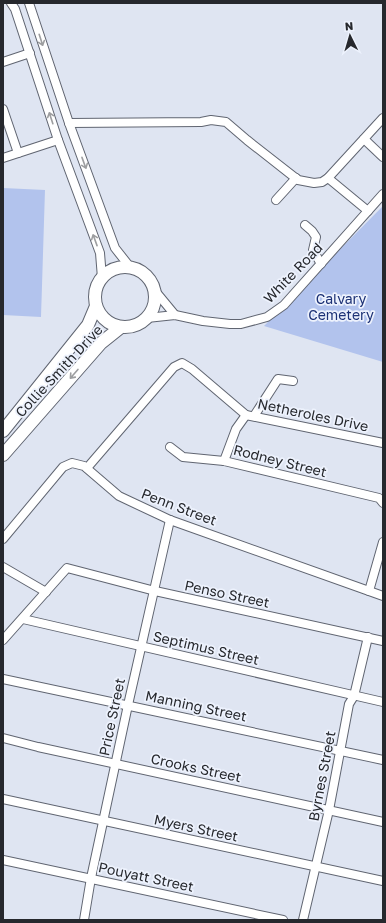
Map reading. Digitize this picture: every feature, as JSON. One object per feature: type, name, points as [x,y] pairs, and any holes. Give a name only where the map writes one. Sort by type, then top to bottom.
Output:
[{"type":"street","points":[[11,3],[16,9],[58,140],[100,253],[102,278]]},
{"type":"street","points":[[28,3],[69,123],[115,248],[130,267]]},
{"type":"street","points":[[3,62],[30,53]]},
{"type":"street","points":[[3,109],[18,153]]},
{"type":"street","points":[[69,123],[201,122],[211,120],[226,122],[296,178],[307,183],[314,183],[322,182],[328,178],[383,118]]},
{"type":"street","points":[[364,139],[383,157]]},
{"type":"street","points":[[3,158],[58,140]]},
{"type":"street","points":[[276,200],[296,178]]},
{"type":"street","points":[[328,178],[368,211]]},
{"type":"street","name":"White Road","points":[[147,318],[175,315],[203,321],[230,324],[259,321],[268,317],[284,305],[383,194]]},
{"type":"street","points":[[305,225],[312,230],[316,237],[313,250],[321,264]]},
{"type":"street","points":[[156,292],[154,306],[147,318],[140,324],[131,327],[115,325],[103,318],[96,306],[96,291],[102,278],[110,271],[120,267],[130,267],[144,273],[153,285],[156,292],[175,315]]},
{"type":"street","name":"Collie Smith Drive","points":[[3,431],[88,325],[96,306]]},
{"type":"street","name":"Collie Smith Drive","points":[[3,455],[101,343],[122,327]]},
{"type":"street","name":"Netheroles Drive","points":[[87,468],[174,367],[182,363],[192,369],[250,415],[383,444]]},
{"type":"street","points":[[224,461],[236,429],[250,415],[278,379],[293,380]]},
{"type":"street","name":"Rodney Street","points":[[170,448],[183,457],[224,461],[379,498],[383,502]]},
{"type":"street","points":[[3,539],[63,467],[72,463],[87,468]]},
{"type":"street","name":"Penn Street","points":[[87,468],[119,496],[170,520],[383,596]]},
{"type":"street","name":"Price Street","points":[[84,920],[91,878],[128,705],[170,520]]},
{"type":"street","points":[[369,592],[383,542]]},
{"type":"street","points":[[3,567],[46,592],[3,640]]},
{"type":"street","name":"Penso Street","points":[[46,592],[67,568],[155,591],[383,641]]},
{"type":"street","name":"Septimus Street","points":[[23,619],[383,702]]},
{"type":"street","name":"Byrnes Street","points":[[303,920],[329,810],[349,704],[354,696],[368,637]]},
{"type":"street","name":"Manning Street","points":[[3,678],[383,760]]},
{"type":"street","name":"Crooks Street","points":[[3,738],[38,748],[116,763],[383,822]]},
{"type":"street","name":"Myers Street","points":[[3,799],[383,881]]},
{"type":"street","name":"Pouyatt Street","points":[[3,860],[283,920]]},
{"type":"green space","points":[[3,188],[45,190],[41,317],[3,315]]},
{"type":"green space","name":"Calvary Cemetery","points":[[383,206],[383,362],[264,326]]}]
